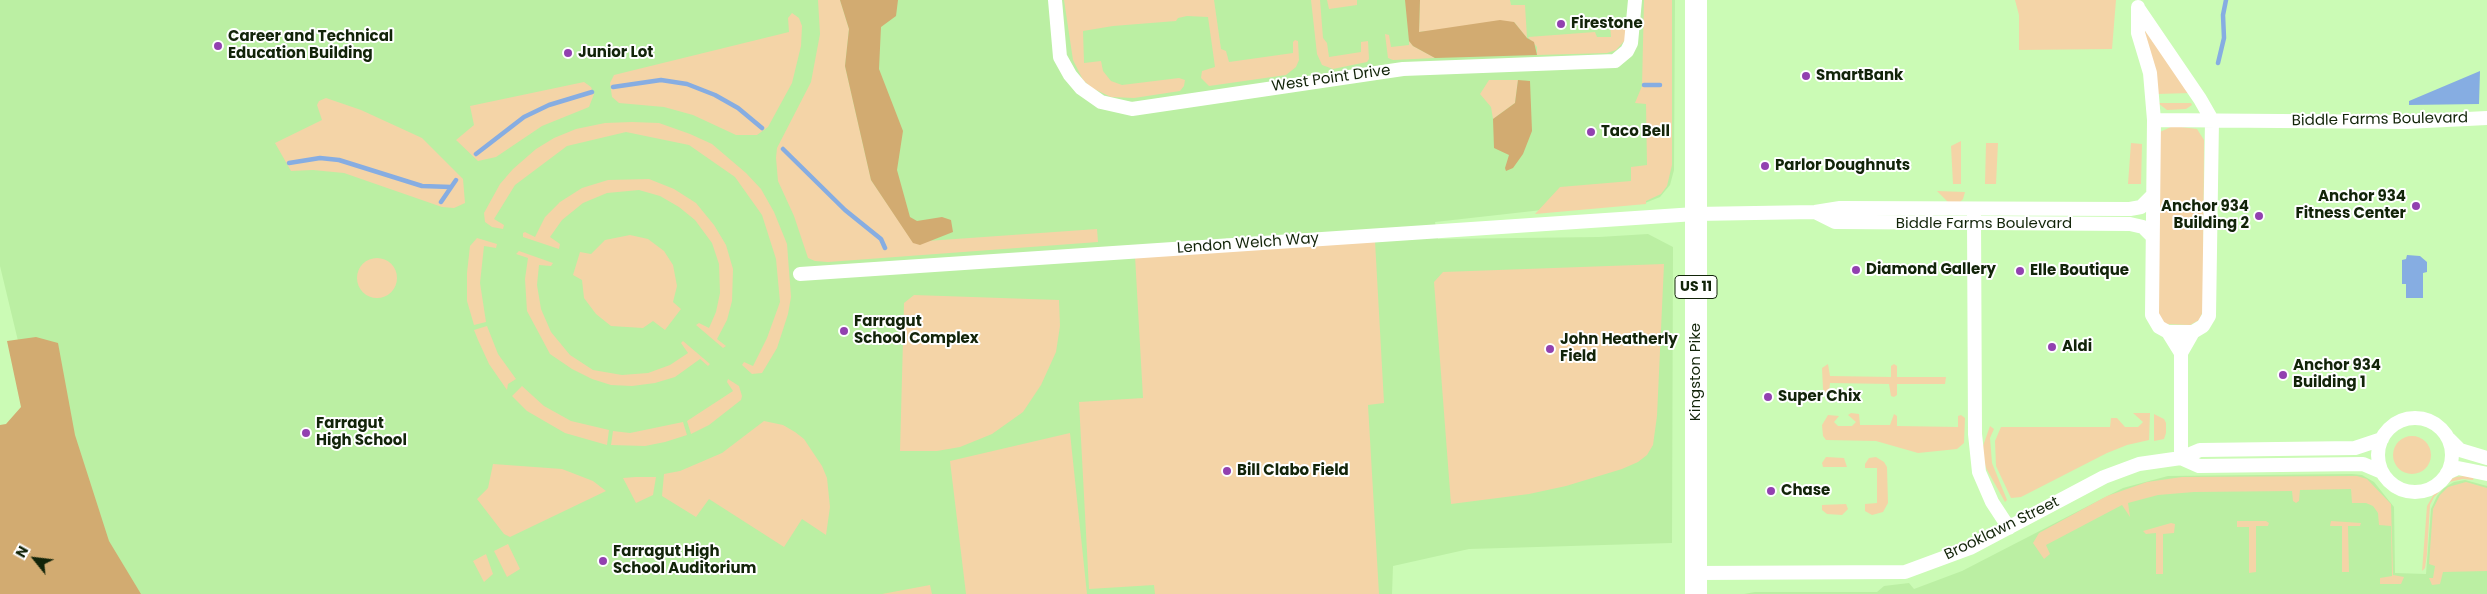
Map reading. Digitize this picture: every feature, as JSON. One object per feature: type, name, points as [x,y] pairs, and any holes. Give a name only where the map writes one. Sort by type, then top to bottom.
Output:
[{"type":"main road","name":"Kingston Pike","points":[[1696,0],[1696,584]]},
{"type":"street","name":"West Point Drive","points":[[1055,0],[1060,57],[1070,75],[1080,88],[1102,102],[1132,109],[1403,69],[1616,60],[1626,51],[1631,43],[1634,0]]},
{"type":"street","points":[[2138,4],[2200,98],[2212,120],[2209,316],[2204,326],[2193,332],[2168,332],[2159,327],[2152,315],[2151,235],[2154,120],[2150,73],[2138,33],[2138,4]]},
{"type":"street","name":"Biddle Farms Boulevard","points":[[2154,120],[2406,122],[2487,118]]},
{"type":"street","name":"Biddle Farms Boulevard","points":[[1695,214],[1815,212],[1840,208],[2130,209],[2141,206],[2152,196]]},
{"type":"street","points":[[1974,208],[1975,434],[1979,472],[1992,502],[2009,528]]},
{"type":"street","name":"Biddle Farms Boulevard","points":[[1815,212],[1835,222],[2130,224],[2143,227],[2151,235]]},
{"type":"street","name":"Lendon Welch Way","points":[[800,274],[1695,214]]},
{"type":"street","points":[[2168,332],[2181,353]]},
{"type":"street","points":[[2181,458],[2181,353],[2193,332]]},
{"type":"street","name":"Brooklawn Street","points":[[1696,584],[1905,572],[1970,548],[2122,469],[2139,464],[2181,458],[2200,450],[2355,448],[2382,439],[2393,426],[2404,420],[2416,418],[2428,421],[2439,427],[2460,450],[2487,458]]},
{"type":"street","points":[[2447,437],[2452,455],[2447,473]]},
{"type":"street","points":[[2382,439],[2378,458],[2382,472]]},
{"type":"street","name":"Brooklawn Street","points":[[2181,458],[2200,466],[2363,464],[2382,472],[2394,486],[2416,493],[2434,486],[2447,473]]},
{"type":"street","points":[[2447,473],[2458,468],[2487,474]]},
{"type":"shaded area","name":"Farragut School Complex","points":[[0,0],[1675,0],[1674,170],[1670,185],[1660,197],[1645,203],[1542,210],[1435,222],[1438,239],[1599,237],[1648,234],[1673,247],[1672,543],[1469,549],[1393,566],[1392,594],[126,594],[31,395],[0,266]]},
{"type":"shaded area","points":[[818,0],[840,0],[849,29],[845,66],[871,180],[913,242],[1097,229],[1098,242],[828,262],[815,261],[808,258],[794,216],[778,181],[776,158],[777,148],[811,82],[820,34]]},
{"type":"shaded area","points":[[840,0],[898,0],[896,16],[881,27],[879,69],[903,131],[897,170],[910,217],[917,221],[942,217],[951,220],[953,232],[920,245],[913,243],[871,180],[845,66],[849,29]]},
{"type":"shaded area","points":[[1064,0],[1214,0],[1221,49],[1226,51],[1229,62],[1293,53],[1293,42],[1295,40],[1298,41],[1299,60],[1296,67],[1286,75],[1209,86],[1201,78],[1202,71],[1215,67],[1208,17],[1187,16],[1178,18],[1176,21],[1113,26],[1083,31],[1084,63],[1101,61],[1103,71],[1111,81],[1122,85],[1179,78],[1185,80],[1184,86],[1180,91],[1134,98],[1111,97],[1092,88],[1083,80],[1073,60]]},
{"type":"shaded area","points":[[1311,0],[1320,0],[1323,38],[1327,43],[1329,57],[1361,52],[1361,42],[1368,41],[1369,59],[1367,62],[1333,69],[1322,65],[1317,54]]},
{"type":"shaded area","points":[[1327,0],[1357,0],[1357,5],[1329,9]]},
{"type":"shaded area","points":[[1405,0],[1420,0],[1419,32],[1500,20],[1514,22],[1527,38],[1534,42],[1537,55],[1435,58],[1413,46],[1409,41]]},
{"type":"shaded area","points":[[1420,0],[1510,0],[1511,5],[1525,5],[1527,38],[1514,22],[1419,32]]},
{"type":"shaded area","points":[[1644,0],[1672,0],[1672,165],[1667,186],[1661,194],[1646,201],[1646,204],[1535,214],[1560,187],[1631,181],[1631,167],[1647,165],[1646,104],[1635,103],[1642,86]]},
{"type":"shaded area","points":[[2015,0],[2116,0],[2112,49],[2019,50],[2019,15]]},
{"type":"shaded area","points":[[792,13],[799,18],[802,26],[801,46],[792,83],[768,127],[757,135],[736,135],[693,115],[664,107],[619,103],[612,97],[610,83],[614,75],[789,32],[788,18]]},
{"type":"shaded area","points":[[1625,21],[1626,39],[1616,50],[1607,53],[1537,55],[1537,47],[1528,37],[1595,32],[1597,37],[1611,37],[1610,24]]},
{"type":"shaded area","points":[[2142,29],[2144,29],[2190,93],[2157,94]]},
{"type":"shaded area","points":[[1385,34],[1389,35],[1391,47],[1409,45],[1409,41],[1413,46],[1435,58],[1393,60],[1388,58]]},
{"type":"shaded area","points":[[1489,80],[1518,80],[1515,103],[1493,119],[1491,107],[1480,94]]},
{"type":"shaded area","points":[[1518,80],[1530,81],[1532,131],[1523,154],[1513,168],[1506,171],[1505,168],[1509,155],[1494,148],[1493,119],[1515,103]]},
{"type":"shaded area","points":[[584,82],[591,87],[594,94],[589,107],[542,126],[496,157],[478,161],[456,140],[474,125],[470,106]]},
{"type":"shaded area","points":[[326,98],[361,110],[422,138],[463,179],[465,203],[454,208],[442,207],[344,173],[313,170],[291,171],[275,143],[322,120],[317,105],[319,101]]},
{"type":"shaded area","points":[[2158,103],[2191,103],[2192,105],[2186,109],[2167,110]]},
{"type":"shaded area","points":[[605,123],[659,123],[712,144],[746,173],[761,189],[774,212],[787,244],[791,297],[788,314],[777,348],[762,373],[752,374],[742,365],[744,362],[753,366],[767,338],[780,302],[776,259],[762,215],[735,177],[689,145],[626,132],[567,146],[515,185],[494,219],[504,225],[503,229],[492,227],[485,222],[484,213],[500,184],[513,169],[536,149],[554,138],[576,129]]},
{"type":"shaded area","points":[[2173,126],[2197,129],[2204,140],[2203,311],[2199,320],[2190,325],[2165,324],[2161,321],[2156,307],[2160,132]]},
{"type":"shaded area","points":[[1961,141],[1961,184],[1953,184],[1951,146]]},
{"type":"shaded area","points":[[1986,143],[1998,143],[1996,184],[1985,184]]},
{"type":"shaded area","points":[[2131,143],[2142,144],[2141,184],[2128,184]]},
{"type":"shaded area","points":[[649,179],[674,189],[696,203],[714,225],[726,245],[733,269],[732,301],[727,320],[717,339],[726,346],[723,348],[696,325],[699,323],[709,328],[716,312],[720,293],[719,264],[712,243],[695,220],[679,207],[660,196],[639,190],[607,193],[583,203],[562,220],[550,237],[560,244],[559,249],[523,237],[525,232],[535,237],[545,217],[560,202],[582,188],[608,180]]},
{"type":"shaded area","points":[[1937,191],[1965,192],[1963,199],[1959,203],[1949,203]]},
{"type":"shaded area","points":[[630,235],[648,239],[664,251],[673,265],[677,286],[673,302],[681,309],[665,330],[653,321],[643,328],[611,326],[596,314],[584,298],[582,280],[573,275],[580,252],[591,254],[605,240]]},
{"type":"shaded area","points":[[477,238],[497,244],[496,248],[484,246],[480,283],[486,322],[474,325],[467,301],[467,273],[470,246]]},
{"type":"shaded area","name":"Bill Clabo Field","points":[[1375,241],[1384,403],[1368,405],[1379,594],[1155,594],[1154,585],[1089,589],[1079,402],[1143,398],[1135,256]]},
{"type":"shaded area","points":[[519,251],[553,263],[551,266],[539,265],[537,285],[541,309],[551,332],[570,355],[593,370],[622,375],[648,373],[670,365],[688,353],[681,343],[683,341],[710,364],[708,366],[700,359],[675,377],[655,383],[632,386],[611,385],[592,379],[572,369],[550,354],[527,311],[525,279],[528,258],[516,254]]},
{"type":"shaded area","points":[[381,258],[388,261],[394,267],[397,278],[396,286],[388,295],[381,298],[373,298],[366,295],[358,286],[357,274],[360,267],[369,259]]},
{"type":"shaded area","name":"John Heatherly Field","points":[[1664,264],[1657,416],[1653,445],[1647,455],[1638,462],[1622,469],[1566,486],[1529,494],[1451,504],[1434,282],[1443,272]]},
{"type":"shaded area","points":[[914,295],[1059,300],[1060,326],[1056,352],[1041,385],[1023,412],[992,434],[960,447],[937,451],[900,451],[904,303]]},
{"type":"shaded area","points":[[487,326],[498,354],[516,379],[508,384],[507,390],[489,364],[474,330]]},
{"type":"shaded area","points":[[36,337],[58,343],[75,435],[109,541],[141,594],[0,594],[0,425],[6,424],[21,407],[7,341]]},
{"type":"shaded area","points":[[1828,364],[1830,376],[1891,377],[1891,366],[1894,364],[1897,366],[1897,377],[1946,377],[1945,384],[1897,384],[1897,395],[1894,397],[1891,396],[1889,384],[1830,383],[1827,395],[1823,389],[1822,368]]},
{"type":"shaded area","points":[[728,379],[739,386],[742,396],[741,400],[709,425],[691,434],[687,421],[733,391],[727,382]]},
{"type":"shaded area","points":[[522,386],[544,406],[571,421],[609,430],[607,445],[565,433],[527,411],[512,396]]},
{"type":"shaded area","points":[[1851,413],[1859,414],[1860,425],[1890,425],[1894,414],[1897,416],[1897,426],[1958,427],[1958,416],[1961,415],[1965,418],[1964,443],[1957,449],[1918,453],[1876,441],[1826,440],[1823,436],[1822,425],[1828,415],[1839,416],[1834,422],[1838,426],[1852,426],[1856,422],[1848,415]]},
{"type":"shaded area","points":[[2133,413],[2150,413],[2149,440],[2127,445],[2107,453],[2021,497],[2011,498],[1996,466],[1995,441],[2001,427],[2110,427],[2111,418],[2117,418],[2125,427],[2138,427],[2143,422]]},
{"type":"shaded area","points":[[2154,414],[2164,419],[2166,433],[2164,439],[2154,441]]},
{"type":"shaded area","points":[[764,421],[783,425],[795,432],[804,439],[822,466],[827,478],[830,507],[826,535],[802,519],[784,547],[709,499],[696,517],[662,496],[664,474],[680,471],[722,453]]},
{"type":"shaded area","points":[[683,422],[687,435],[645,446],[611,445],[613,431],[630,433]]},
{"type":"shaded area","points":[[1990,426],[1994,429],[1990,438],[1992,463],[2007,500],[2005,502],[1986,468],[1983,457],[1983,446]]},
{"type":"shaded area","points":[[1070,433],[1087,594],[966,594],[950,461]]},
{"type":"shaded area","points":[[2412,436],[2426,441],[2431,455],[2426,469],[2412,474],[2398,469],[2393,455],[2398,441]]},
{"type":"shaded area","points":[[1826,457],[1844,458],[1847,467],[1823,467],[1822,463]]},
{"type":"shaded area","points":[[1876,457],[1884,462],[1887,467],[1888,503],[1883,512],[1872,515],[1865,511],[1865,504],[1877,503],[1877,468],[1865,468],[1865,464],[1869,458]]},
{"type":"shaded area","points":[[493,464],[562,469],[593,481],[606,491],[510,537],[504,534],[477,499],[488,488]]},
{"type":"shaded area","points":[[2362,475],[2374,482],[2394,507],[2395,573],[2426,574],[2431,509],[2437,496],[2444,488],[2454,482],[2465,480],[2487,486],[2487,594],[1744,594],[1755,592],[1877,592],[1884,586],[1909,583],[1914,589],[1962,571],[2123,488],[2168,476]]},
{"type":"shaded area","points":[[2357,476],[2367,479],[2391,504],[2393,575],[2404,577],[2401,584],[2380,584],[2380,578],[2392,576],[2391,526],[2379,525],[2378,513],[2373,506],[2366,503],[2352,503],[2351,489],[2300,490],[2299,501],[2296,503],[2293,501],[2292,491],[2194,492],[2158,495],[2128,503],[2130,517],[2122,505],[2046,545],[2050,554],[2044,559],[2033,543],[2039,533],[2107,496],[2147,482],[2182,477]]},
{"type":"shaded area","points":[[2464,476],[2474,477],[2473,480],[2463,479],[2449,482],[2434,497],[2430,505],[2427,554],[2425,568],[2422,571],[2427,506],[2434,494],[2445,482]]},
{"type":"shaded area","points":[[656,477],[653,495],[636,503],[623,478]]},
{"type":"shaded area","points":[[2466,482],[2487,488],[2487,571],[2443,572],[2440,584],[2432,585],[2429,578],[2433,578],[2435,566],[2429,564],[2433,509],[2440,495],[2448,487]]},
{"type":"shaded area","points":[[1846,504],[1848,509],[1842,515],[1827,514],[1822,510],[1822,505]]},
{"type":"shaded area","points":[[2237,521],[2266,521],[2269,523],[2268,526],[2256,526],[2256,572],[2249,573],[2249,527],[2237,527]]},
{"type":"shaded area","points":[[2331,521],[2361,523],[2360,526],[2348,526],[2349,572],[2342,572],[2342,526],[2330,526]]},
{"type":"shaded area","points":[[2171,523],[2175,524],[2174,533],[2163,534],[2163,574],[2156,574],[2156,533],[2146,534],[2143,531]]},
{"type":"shaded area","points":[[508,544],[520,569],[507,577],[494,551]]},
{"type":"shaded area","points":[[486,554],[493,574],[484,582],[473,561]]},
{"type":"shaded area","points":[[930,585],[932,594],[882,594]]},
{"type":"water","points":[[2480,71],[2479,104],[2409,105],[2409,101]]},
{"type":"water","points":[[2407,255],[2420,256],[2427,262],[2427,272],[2423,273],[2423,298],[2406,298],[2406,284],[2402,284],[2402,260],[2406,259]]},
{"type":"waterway","points":[[2218,63],[2224,38],[2223,15],[2226,0]]},
{"type":"waterway","points":[[613,87],[661,80],[687,84],[715,95],[738,108],[762,128]]},
{"type":"waterway","points":[[1644,85],[1660,85]]},
{"type":"waterway","points":[[476,154],[524,117],[549,105],[592,92]]},
{"type":"waterway","points":[[783,149],[845,210],[881,239],[885,248]]},
{"type":"waterway","points":[[289,163],[320,158],[339,160],[422,186],[451,187]]},
{"type":"waterway","points":[[441,202],[456,180]]},
{"type":"place","name":"Firestone","points":[[1561,24]]},
{"type":"place","name":"Career and Technical Education Building","points":[[218,46]]},
{"type":"place","name":"Junior Lot","points":[[568,53]]},
{"type":"place","name":"SmartBank","points":[[1806,76]]},
{"type":"place","name":"Taco Bell","points":[[1591,132]]},
{"type":"place","name":"Parlor Doughnuts","points":[[1765,166]]},
{"type":"place","name":"Anchor 934 Fitness Center","points":[[2416,206]]},
{"type":"place","name":"Anchor 934 Building 2","points":[[2259,216]]},
{"type":"place","name":"Diamond Gallery","points":[[1856,270]]},
{"type":"place","name":"Elle Boutique","points":[[2020,271]]},
{"type":"place","name":"Farragut School Complex","points":[[844,331]]},
{"type":"place","name":"Aldi","points":[[2052,347]]},
{"type":"place","name":"John Heatherly Field","points":[[1550,349]]},
{"type":"place","name":"Anchor 934 Building 1","points":[[2283,375]]},
{"type":"place","name":"Super Chix","points":[[1768,397]]},
{"type":"place","name":"Farragut High School","points":[[306,433]]},
{"type":"place","name":"Bill Clabo Field","points":[[1227,471]]},
{"type":"place","name":"Chase","points":[[1771,491]]},
{"type":"place","name":"Farragut High School Auditorium","points":[[603,561]]}]
